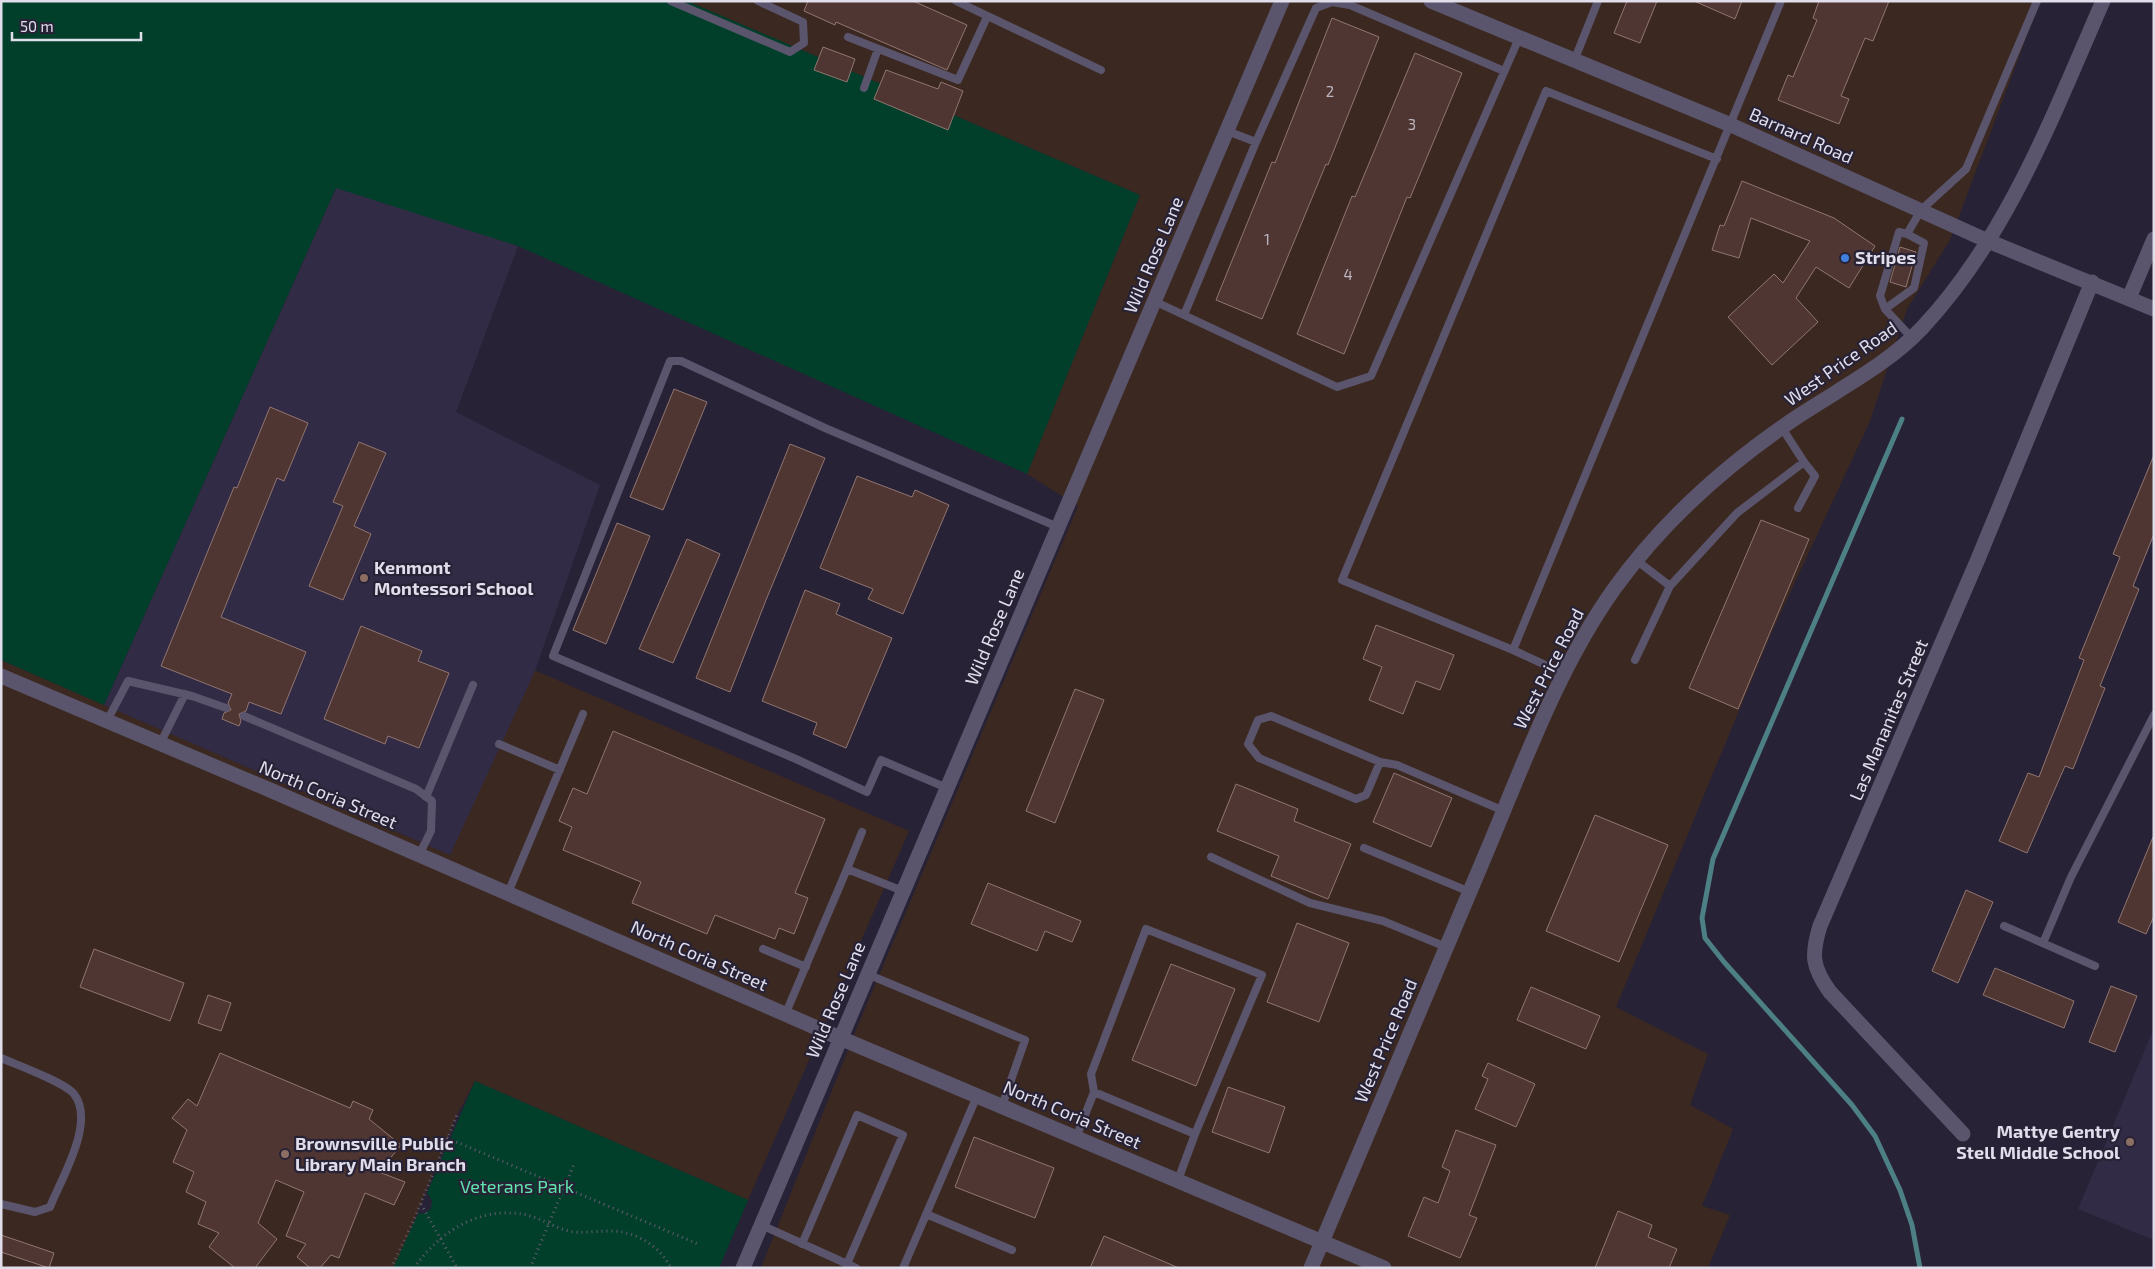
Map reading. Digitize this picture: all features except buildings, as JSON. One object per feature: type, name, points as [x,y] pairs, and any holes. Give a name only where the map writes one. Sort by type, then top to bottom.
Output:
[{"type":"street","name":"Wild Rose Lane","points":[[742,1268],[1282,1]]},
{"type":"street","name":"Barnard Road","points":[[1431,1],[1731,125],[1988,240],[2154,309]]},
{"type":"street","name":"West Price Road","points":[[1311,1268],[1504,810],[1565,674],[1592,622],[1636,560],[1689,502],[1782,428],[1868,371],[1920,330],[1963,277],[1988,240],[2031,165],[2103,1]]},
{"type":"street","points":[[2129,298],[2154,239]]},
{"type":"street","name":"Las Mananitas Street","points":[[1963,1134],[1830,992],[1819,977],[1814,961],[1815,944],[1820,926],[2046,400],[2092,282]]},
{"type":"street","name":"North Coria Street","points":[[1,676],[508,893],[840,1038],[1384,1268]]},
{"type":"lane","points":[[671,1],[790,52],[804,43],[803,22],[758,1]]},
{"type":"lane","points":[[956,1],[1101,70]]},
{"type":"lane","points":[[1574,61],[1598,1]]},
{"type":"lane","points":[[1513,650],[1781,1]]},
{"type":"lane","points":[[1907,234],[1921,210],[1966,169],[2037,1]]},
{"type":"lane","points":[[1184,315],[1256,142],[1316,8],[1332,2],[1350,6],[1504,71]]},
{"type":"lane","points":[[848,37],[958,80],[987,17]]},
{"type":"lane","points":[[1154,301],[1337,387],[1371,376],[1519,38]]},
{"type":"lane","points":[[864,88],[878,49]]},
{"type":"lane","points":[[1565,674],[1513,650],[1342,580],[1546,91],[1717,159]]},
{"type":"lane","points":[[1227,131],[1256,142]]},
{"type":"lane","points":[[1885,309],[1914,288],[1924,243],[1899,232],[1880,296],[1885,309],[1911,338]]},
{"type":"lane","points":[[947,788],[881,760],[867,792],[796,759],[553,656],[670,361],[681,361],[825,428],[1058,527]]},
{"type":"lane","points":[[1782,428],[1814,476],[1798,508]]},
{"type":"lane","points":[[1635,660],[1670,586],[1736,513],[1804,462]]},
{"type":"lane","points":[[1636,560],[1670,586]]},
{"type":"lane","points":[[107,721],[128,681],[185,694],[226,708]]},
{"type":"lane","points":[[426,797],[473,685]]},
{"type":"lane","points":[[160,744],[185,694]]},
{"type":"lane","points":[[508,893],[583,714]]},
{"type":"lane","points":[[2043,943],[2071,877],[2154,715]]},
{"type":"lane","points":[[244,716],[416,789],[432,802],[431,830],[419,855]]},
{"type":"lane","points":[[1380,762],[1366,796],[1356,799],[1259,758],[1248,744],[1258,720],[1271,716],[1380,762],[1397,765],[1504,810]]},
{"type":"lane","points":[[500,744],[560,770]]},
{"type":"lane","points":[[785,1014],[862,832]]},
{"type":"lane","points":[[1364,848],[1470,892]]},
{"type":"lane","points":[[1211,857],[1310,903],[1376,919],[1446,947]]},
{"type":"lane","points":[[847,869],[903,891]]},
{"type":"lane","points":[[2004,926],[2095,966]]},
{"type":"lane","points":[[1076,1138],[1094,1092],[1091,1074],[1146,929],[1262,975],[1195,1134],[1178,1180]]},
{"type":"lane","points":[[764,950],[806,967]]},
{"type":"lane","points":[[867,974],[1025,1040],[1002,1106]]},
{"type":"lane","points":[[1,1058],[58,1083],[74,1094],[82,1116],[80,1136],[50,1207],[35,1212],[1,1204]]},
{"type":"lane","points":[[1094,1092],[1195,1134]]},
{"type":"lane","points":[[903,1268],[977,1096]]},
{"type":"lane","points":[[802,1244],[857,1116],[903,1135],[847,1264]]},
{"type":"lane","points":[[926,1214],[1012,1250]]},
{"type":"lane","points":[[761,1225],[856,1268]]},
{"type":"path","points":[[391,1268],[457,1114]]},
{"type":"path","points":[[447,1138],[698,1244]]},
{"type":"path","points":[[530,1268],[574,1164]]},
{"type":"path","points":[[420,1203],[458,1268]]},
{"type":"path","points":[[414,1268],[440,1240],[462,1224],[487,1214],[512,1213],[549,1223],[571,1232],[610,1231],[631,1234],[650,1244],[660,1252],[670,1268]]},
{"type":"shaded area","points":[[687,1],[2040,1],[1950,240],[1907,309],[1870,421],[1770,636],[1616,1007],[1708,1054],[1690,1105],[1733,1129],[1702,1206],[1730,1215],[1708,1268],[761,1268],[861,1018],[1078,506],[1027,474],[1140,195]]},
{"type":"shaded area","name":"Kenmont Montessori School","points":[[341,177],[518,246],[456,412],[600,485],[535,671],[450,855],[104,705]]},
{"type":"shaded area","points":[[1,660],[450,855],[529,668],[909,831],[748,1200],[475,1081],[457,1115],[395,1268],[1,1268]]},
{"type":"shaded area","name":"Mattye Gentry Stell Middle School","points":[[2154,1028],[2154,1240],[2078,1209]]},
{"type":"green space","points":[[1,1],[687,1],[1140,195],[1027,474],[518,246],[336,188],[104,705],[1,660]]},
{"type":"green space","name":"Veterans Park","points":[[475,1081],[748,1200],[719,1268],[393,1268],[418,1214],[425,1213],[431,1209],[432,1201],[427,1193]]},
{"type":"waterway","points":[[1902,419],[1713,859],[1702,918],[1705,938],[1724,962],[1852,1105],[1875,1136],[1900,1190],[1912,1225],[1920,1268]]},
{"type":"place","name":"Stripes","points":[[1845,258]]},
{"type":"place","name":"Kenmont Montessori School","points":[[364,578]]},
{"type":"place","name":"Mattye Gentry Stell Middle School","points":[[2130,1142]]},
{"type":"place","name":"Brownsville Public Library Main Branch","points":[[285,1154]]}]
